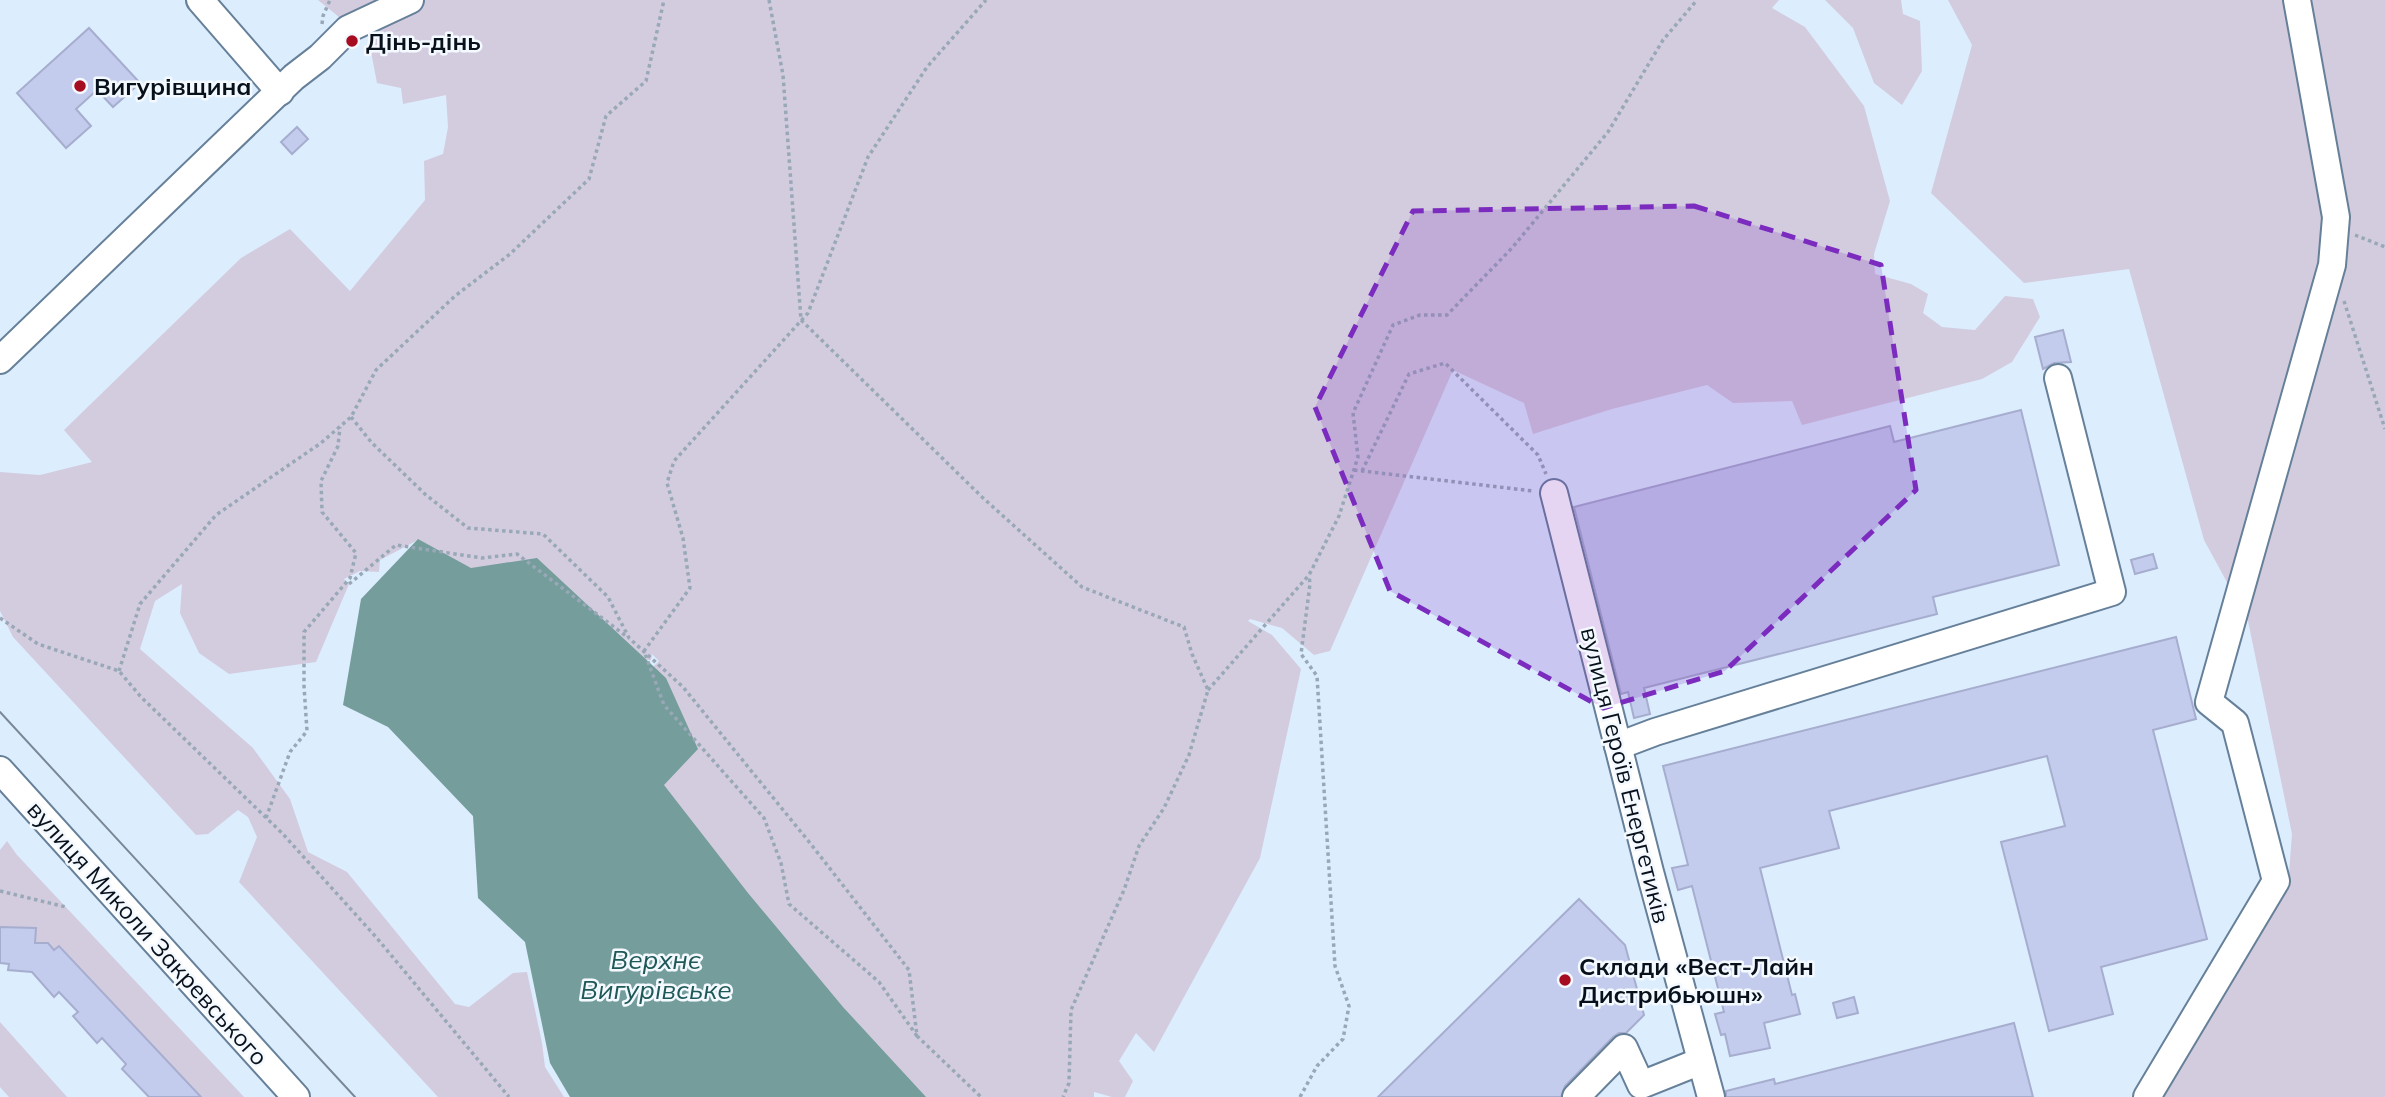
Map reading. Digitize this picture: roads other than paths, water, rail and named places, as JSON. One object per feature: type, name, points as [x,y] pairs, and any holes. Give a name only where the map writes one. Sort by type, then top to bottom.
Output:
[{"type":"street","points":[[200,0],[291,85]]},
{"type":"street","points":[[0,360],[348,29],[410,0]]},
{"type":"street","points":[[2147,1097],[2276,881],[2235,723],[2208,702],[2332,265],[2336,217],[2297,0]]},
{"type":"street","points":[[1618,746],[1655,732],[2112,592],[2058,378]]},
{"type":"street","name":"вулиця Героїв Енергетиків","points":[[1554,494],[1650,872],[1711,1097]]},
{"type":"street","name":"вулиця Миколи Закревського","points":[[0,770],[296,1097]]},
{"type":"street","points":[[1576,1097],[1624,1048],[1641,1085],[1701,1061]]},
{"type":"water","name":"Верхнє Вигурівське","points":[[418,539],[471,568],[537,558],[666,678],[698,749],[664,785],[748,893],[843,1007],[926,1097],[570,1097],[550,1063],[525,942],[478,898],[473,816],[388,727],[343,705],[361,599]]},
{"type":"tram line","points":[[0,712],[355,1097]]},
{"type":"place","name":"Дінь-дінь","points":[[352,41]]},
{"type":"place","name":"Вигурівщина","points":[[80,86]]},
{"type":"place","name":"Склади «Вест-Лайн Дистрибьюшн»","points":[[1565,980]]}]
